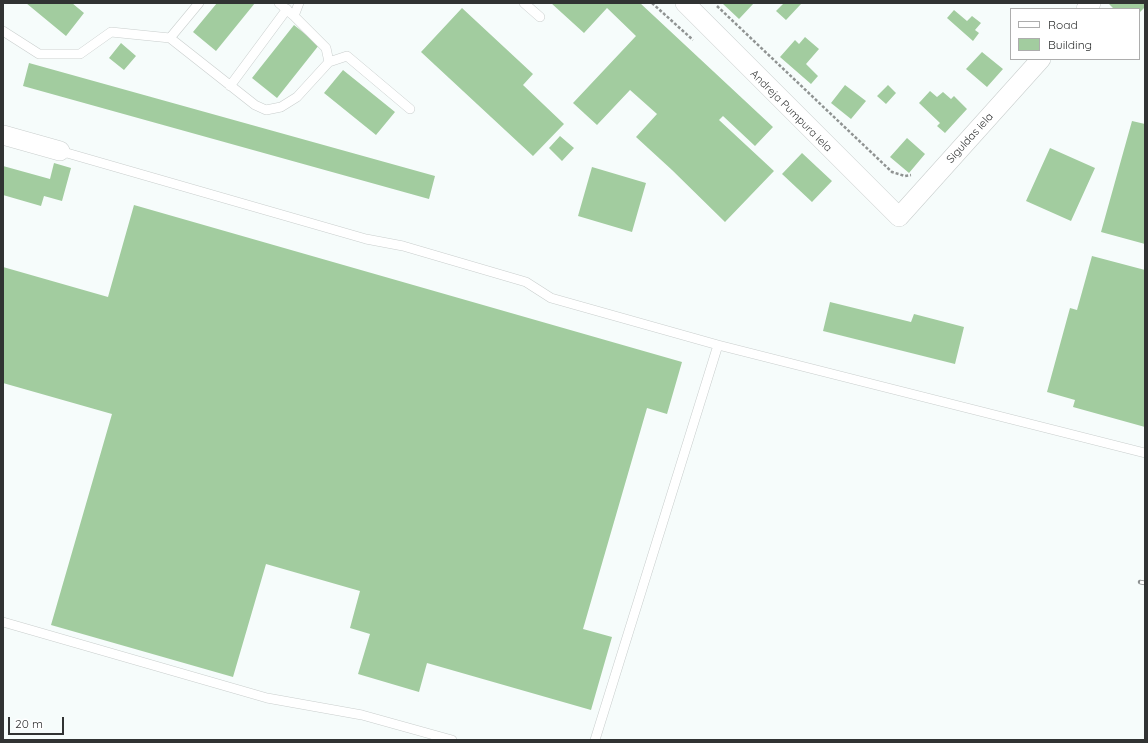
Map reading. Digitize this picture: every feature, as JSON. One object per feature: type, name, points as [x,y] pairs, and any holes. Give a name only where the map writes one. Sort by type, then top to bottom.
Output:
[{"type":"street","name":"Andreja Pumpura iela","points":[[685,3],[898,217]]},
{"type":"street","name":"Siguldas iela","points":[[898,217],[1040,60]]},
{"type":"street","points":[[3,135],[60,151]]},
{"type":"lane","points":[[170,38],[199,3]]},
{"type":"lane","points":[[294,16],[299,3]]},
{"type":"lane","points":[[524,3],[540,17]]},
{"type":"lane","points":[[230,86],[283,6],[326,48],[329,62]]},
{"type":"lane","points":[[3,31],[39,54],[80,54],[111,32],[170,38],[254,105],[266,110],[281,107],[297,97],[329,62],[347,56],[410,109]]},
{"type":"lane","points":[[60,151],[366,239],[402,246],[526,282],[551,298],[718,345],[1145,454]]},
{"type":"lane","points":[[595,740],[718,345]]},
{"type":"lane","points":[[3,622],[267,698],[362,715],[452,740]]},
{"type":"path","points":[[714,3],[892,172],[905,176],[916,175]]},
{"type":"building","points":[[26,3],[72,3],[84,13],[66,36]]},
{"type":"building","points":[[217,3],[255,3],[216,51],[193,32]]},
{"type":"building","points":[[551,3],[640,3],[773,127],[755,146],[723,116],[719,120],[774,171],[725,222],[636,137],[657,114],[630,90],[597,125],[573,103],[636,36],[607,8],[584,33]]},
{"type":"building","points":[[722,3],[754,3],[739,19]]},
{"type":"building","points":[[784,3],[801,4],[786,20],[776,11]]},
{"type":"building","points":[[1145,3],[1145,7],[1140,12],[1140,8],[1113,8],[1109,4]]},
{"type":"building","points":[[462,8],[533,74],[523,85],[564,124],[533,156],[421,52]]},
{"type":"building","points":[[954,10],[967,21],[972,16],[981,23],[975,30],[979,33],[973,41],[947,18]]},
{"type":"building","points":[[294,25],[319,45],[277,98],[252,78]]},
{"type":"building","points":[[805,37],[819,49],[806,64],[818,76],[811,84],[780,57],[795,40],[799,44]]},
{"type":"building","points":[[121,43],[136,56],[124,70],[109,58]]},
{"type":"building","points":[[982,52],[1003,69],[987,87],[966,69]]},
{"type":"building","points":[[29,63],[435,176],[429,199],[23,86]]},
{"type":"building","points":[[343,70],[395,112],[376,135],[324,93]]},
{"type":"building","points":[[845,85],[866,101],[851,119],[831,103]]},
{"type":"building","points":[[888,85],[896,93],[886,104],[877,96]]},
{"type":"building","points":[[930,91],[937,97],[943,92],[951,99],[954,96],[967,109],[945,133],[937,126],[940,123],[919,103]]},
{"type":"building","points":[[1132,121],[1145,124],[1145,244],[1101,232]]},
{"type":"building","points":[[560,136],[574,148],[562,161],[549,148]]},
{"type":"building","points":[[907,138],[925,154],[909,173],[890,157]]},
{"type":"building","points":[[1050,148],[1095,168],[1071,221],[1026,201]]},
{"type":"building","points":[[802,153],[832,181],[812,202],[782,174]]},
{"type":"building","points":[[54,163],[71,168],[62,201],[44,196],[41,206],[3,195],[3,166],[50,179]]},
{"type":"building","points":[[592,167],[646,183],[632,232],[578,216]]},
{"type":"building","points":[[134,205],[682,362],[667,414],[647,408],[583,629],[612,637],[591,710],[427,663],[419,692],[358,674],[370,634],[350,628],[360,591],[266,564],[233,677],[51,625],[112,414],[3,383],[3,267],[108,297]]},
{"type":"building","points":[[1092,256],[1145,270],[1145,427],[1073,407],[1075,400],[1047,392],[1070,308],[1077,310]]},
{"type":"building","points":[[830,302],[911,322],[914,314],[964,327],[955,364],[823,331]]},
{"type":"railway","points":[[1140,582],[1145,583]]}]
